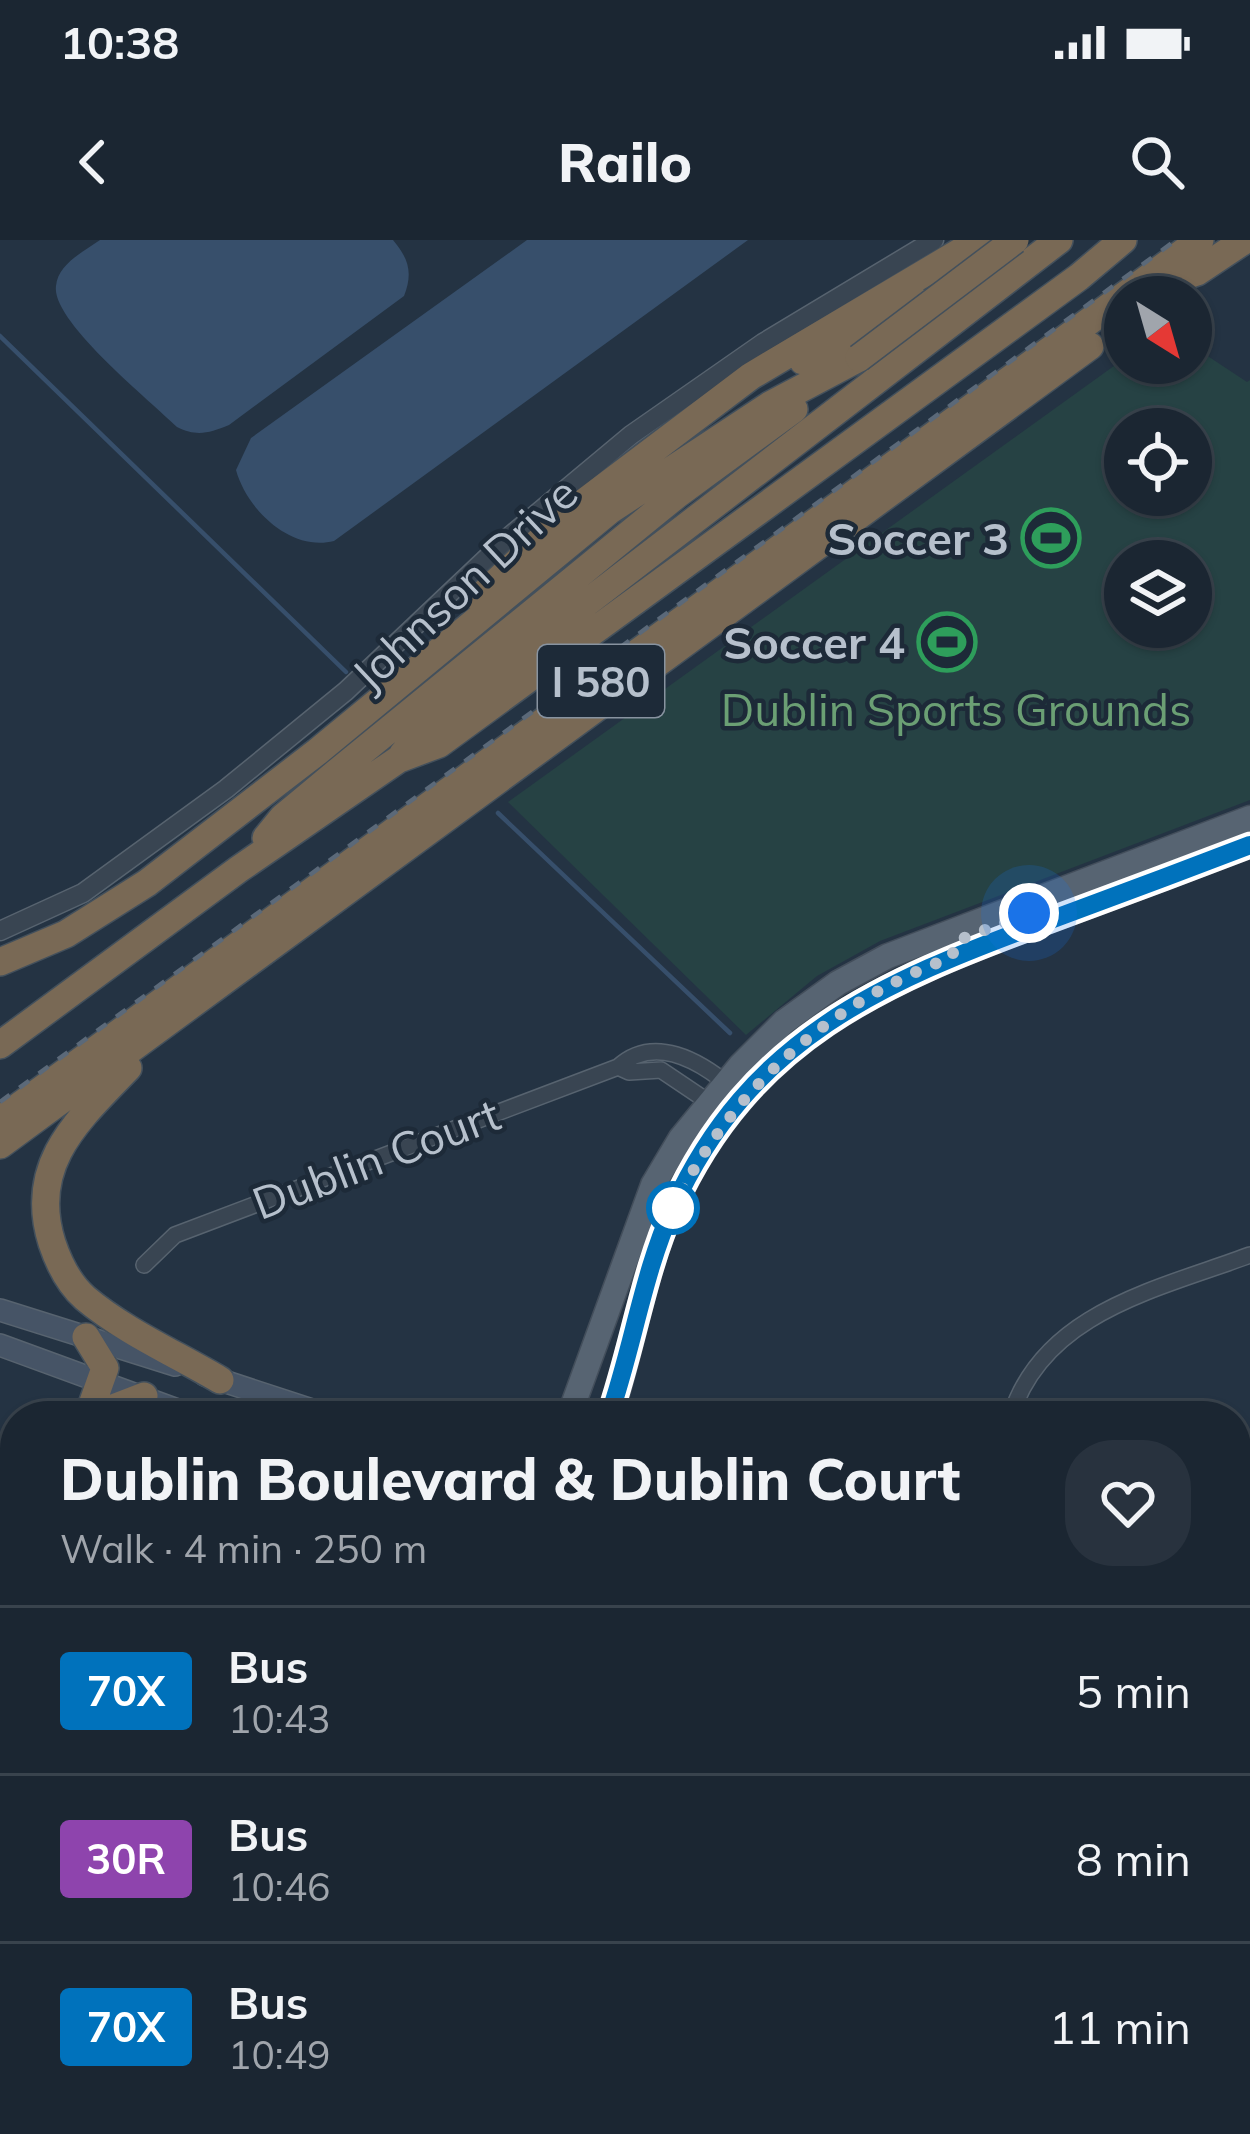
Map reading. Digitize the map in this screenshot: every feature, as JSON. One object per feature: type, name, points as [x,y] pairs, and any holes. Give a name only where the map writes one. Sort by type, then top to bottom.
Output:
[{"type":"highway","points":[[390,692],[520,557],[620,472],[783,354],[980,240]]},
{"type":"highway","points":[[0,962],[66,934],[148,883],[609,512],[859,358],[1015,240]]},
{"type":"highway","points":[[730,395],[898,314],[1025,240]]},
{"type":"highway","points":[[398,759],[425,727],[1059,240]]},
{"type":"highway","name":"I 580","points":[[0,1046],[239,869],[398,759],[439,744],[1079,277],[1123,240]]},
{"type":"highway","name":"I 580","points":[[0,1120],[1200,240]]},
{"type":"highway","points":[[1181,276],[1223,240]]},
{"type":"highway","points":[[1185,276],[1245,240]]},
{"type":"highway","name":"I 580","points":[[0,1145],[1104,334]]},
{"type":"highway","points":[[239,869],[283,817],[776,413]]},
{"type":"highway","points":[[153,1034],[62,1144],[49,1167],[45,1214],[57,1260],[83,1296],[220,1380]]},
{"type":"highway","points":[[0,1160],[47,1124],[82,1086]]},
{"type":"highway","points":[[86,1337],[104,1369],[94,1401]]},
{"type":"highway","points":[[130,1401],[144,1396]]},
{"type":"main road","points":[[574,1401],[653,1185],[727,1100],[784,1022],[838,983],[888,956],[1250,818]]},
{"type":"main road","points":[[614,1401],[656,1253],[727,1100],[821,1025],[871,994],[952,957],[1250,845]]},
{"type":"main road","points":[[952,957],[956,941],[1029,913],[1032,900]]},
{"type":"main road","points":[[0,1310],[284,1401]]},
{"type":"main road","points":[[0,1345],[156,1401]]},
{"type":"street","name":"Johnson Drive","points":[[0,931],[120,869],[259,763],[346,692],[510,536],[631,435],[763,343],[934,240]]},
{"type":"street","name":"Dublin Court","points":[[144,1265],[175,1235],[648,1051],[677,1054],[709,1069],[727,1100]]},
{"type":"street","points":[[617,1066],[629,1072],[661,1070],[727,1100]]},
{"type":"street","points":[[1018,1401],[1047,1350],[1083,1322],[1250,1255]]},
{"type":"green space","name":"Dublin Sports Grounds","points":[[1212,359],[1250,380],[1250,800],[880,941],[817,976],[746,1035],[508,802],[1104,373],[1104,384],[1212,384]]},
{"type":"water","points":[[100,240],[393,240],[409,273],[404,296],[229,425],[197,433],[177,427],[126,380],[85,339],[59,301],[56,286],[61,271]]},
{"type":"water","points":[[527,240],[748,240],[334,541],[302,540],[273,525],[250,500],[236,470],[251,438]]},
{"type":"waterway","points":[[0,336],[346,672]]},
{"type":"waterway","points":[[498,813],[730,1033]]},
{"type":"railway","points":[[0,1102],[1176,240]]},
{"type":"bus line","name":"70X","points":[[614,1401],[656,1253],[674,1207],[719,1128],[776,1063],[821,1025],[922,968],[1250,845]]},
{"type":"place","name":"Soccer 3","points":[[1051,538]]},
{"type":"place","name":"Soccer 4","points":[[947,642]]},
{"type":"route","points":[[673,1208],[719,1128],[776,1063],[821,1025],[871,994],[952,957],[956,941],[1029,913]]}]
